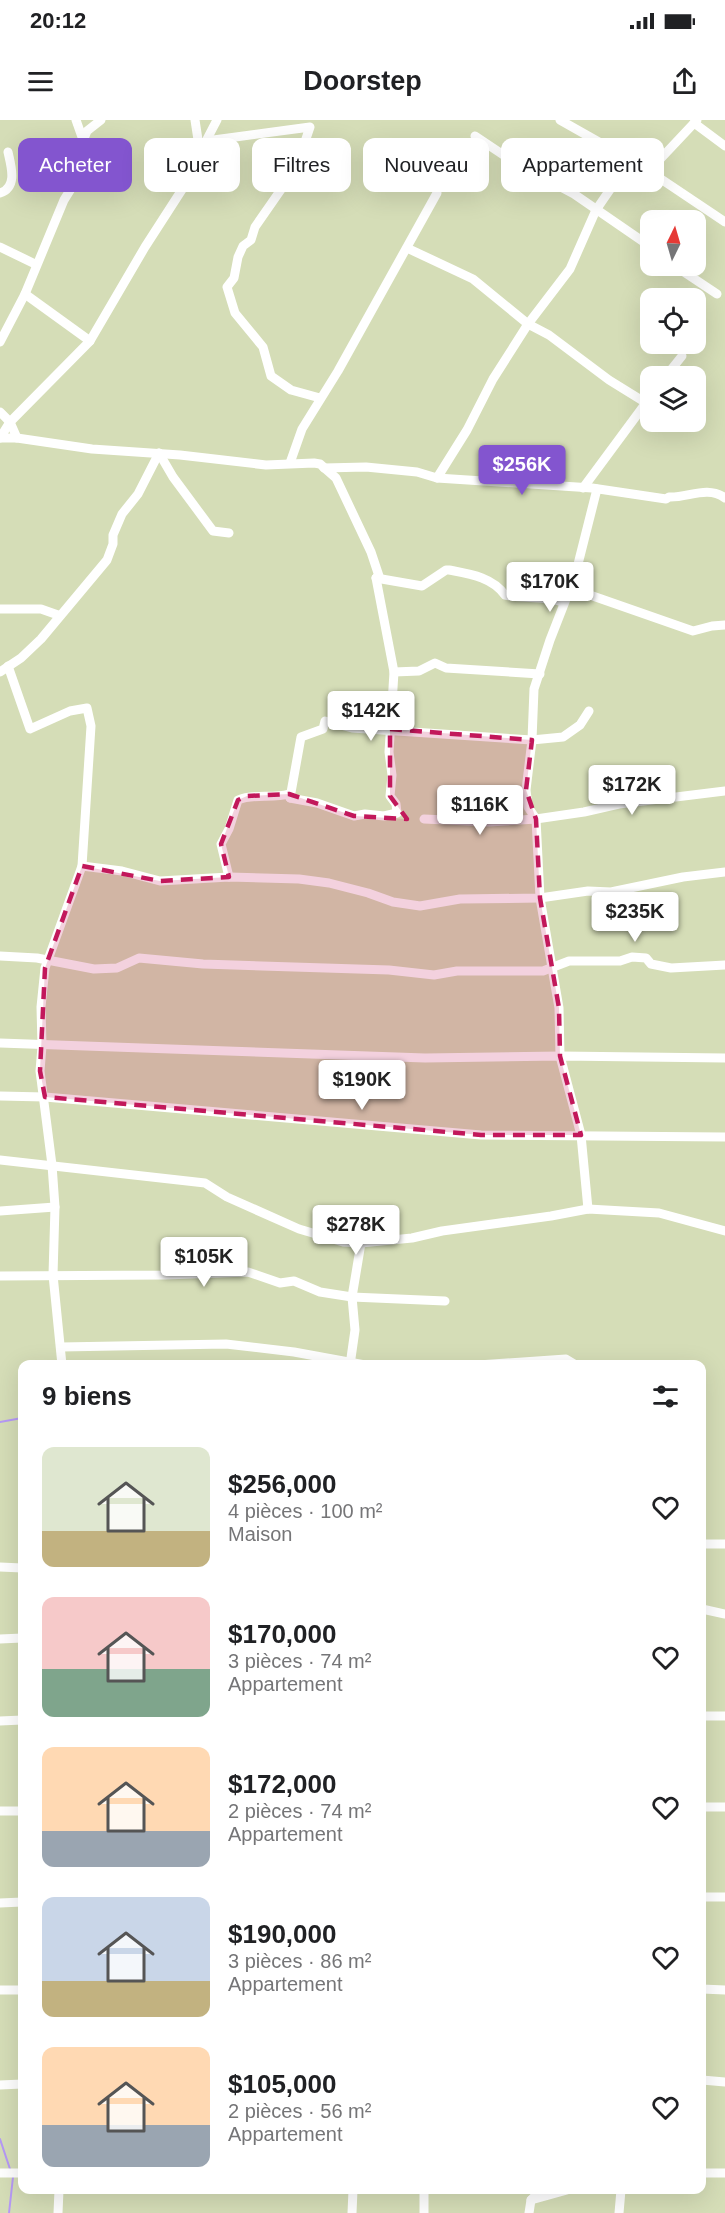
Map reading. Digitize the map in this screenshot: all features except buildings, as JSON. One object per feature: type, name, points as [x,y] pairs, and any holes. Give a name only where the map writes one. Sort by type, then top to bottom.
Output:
[{"type":"street","points":[[76,120],[82,138]]},
{"type":"street","points":[[84,138],[87,131],[100,120]]},
{"type":"street","points":[[195,120],[198,138]]},
{"type":"street","points":[[208,138],[217,120]]},
{"type":"street","points":[[560,120],[592,138]]},
{"type":"street","points":[[664,153],[696,122],[725,146]]},
{"type":"street","points":[[223,138],[310,127],[296,168],[255,227],[251,240],[243,246],[238,257],[234,278],[228,284],[227,289],[235,313],[263,348],[271,376],[291,390],[320,398]]},
{"type":"street","points":[[197,134],[204,138]]},
{"type":"street","points":[[475,136],[514,162],[574,195],[640,240]]},
{"type":"street","points":[[0,193],[7,190],[12,181],[8,152]]},
{"type":"street","points":[[664,181],[725,222]]},
{"type":"street","points":[[0,342],[25,294],[35,264],[69,192]]},
{"type":"street","points":[[0,438],[10,422],[90,341],[145,247],[181,192]]},
{"type":"street","points":[[437,478],[468,430],[493,379],[528,324],[570,269],[596,210],[608,192]]},
{"type":"street","points":[[290,463],[302,429],[437,193]]},
{"type":"street","points":[[0,246],[35,264]]},
{"type":"street","points":[[407,248],[472,279],[528,324],[549,335],[575,356],[640,396]]},
{"type":"street","points":[[690,276],[717,294]]},
{"type":"street","points":[[25,294],[90,341]]},
{"type":"street","points":[[674,366],[682,356]]},
{"type":"street","points":[[0,412],[10,422],[16,438]]},
{"type":"street","points":[[583,488],[640,414]]},
{"type":"street","points":[[0,438],[16,438],[92,450],[159,453],[266,465],[314,463],[320,464],[336,478],[371,552],[379,576],[376,578],[394,672],[390,729],[390,796],[396,804],[397,813],[384,816],[365,814],[354,816],[317,803],[290,798],[289,794],[247,796],[238,800],[229,829],[220,844],[229,877]]},
{"type":"street","points":[[159,453],[173,477],[213,531],[229,533]]},
{"type":"street","points":[[62,1360],[53,1275],[55,1207],[52,1165],[40,1071],[41,1007],[47,964],[82,866],[91,726],[87,708],[70,711],[30,729],[4,669],[21,658],[41,639],[58,615],[107,560],[113,544],[113,535],[122,514],[138,494],[159,453]]},
{"type":"street","points":[[324,468],[366,467],[417,472],[437,478],[597,489],[666,499],[681,494],[712,492],[725,498]]},
{"type":"street","points":[[588,1209],[581,1135],[560,1056],[559,1008],[540,898],[536,819],[528,807],[526,790],[532,740],[534,689],[549,640],[575,576],[597,489]]},
{"type":"street","points":[[376,578],[422,586],[449,570],[477,574],[500,588],[505,595],[523,598],[543,597],[559,601],[567,588],[693,631],[725,625]]},
{"type":"street","points":[[0,609],[41,609],[58,615]]},
{"type":"street","points":[[394,672],[419,670],[435,663],[446,668],[540,675]]},
{"type":"street","points":[[290,798],[301,737],[323,729],[325,721],[352,728],[532,740],[563,737],[580,726],[588,711]]},
{"type":"street","points":[[424,819],[489,822],[536,819],[630,803],[725,791]]},
{"type":"street","points":[[82,866],[122,871],[160,881],[229,877],[299,879],[329,883],[393,902],[420,906],[460,899],[540,898],[588,891],[611,892],[683,877],[725,872]]},
{"type":"street","points":[[0,956],[36,958],[47,964],[86,966],[94,969],[117,968],[139,958],[203,964],[389,970],[434,975],[458,971],[543,971],[569,961],[620,961],[632,957],[646,958],[651,964],[671,968],[725,965]]},
{"type":"street","points":[[0,1043],[425,1058],[560,1056],[725,1058]]},
{"type":"street","points":[[0,1095],[481,1135],[725,1137]]},
{"type":"street","points":[[0,1160],[205,1183],[227,1197],[299,1229],[343,1242],[361,1243],[412,1238],[442,1231],[588,1209],[659,1213],[725,1231]]},
{"type":"street","points":[[0,1211],[55,1207]]},
{"type":"street","points":[[351,1360],[355,1330],[352,1297],[361,1243]]},
{"type":"street","points":[[0,1276],[248,1272],[280,1283],[294,1281],[320,1292],[352,1297],[445,1300]]},
{"type":"street","points":[[61,1347],[226,1344],[294,1352],[331,1360]]},
{"type":"street","points":[[551,1360],[568,1360]]},
{"type":"street","points":[[706,1544],[725,1544]]},
{"type":"street","points":[[0,1568],[18,1568]]},
{"type":"street","points":[[706,1610],[725,1614]]},
{"type":"street","points":[[0,1639],[18,1638]]},
{"type":"street","points":[[706,1716],[725,1716]]},
{"type":"street","points":[[0,1720],[18,1720]]},
{"type":"street","points":[[706,1807],[725,1807]]},
{"type":"street","points":[[0,1811],[18,1811]]},
{"type":"street","points":[[706,1897],[725,1897]]},
{"type":"street","points":[[0,1903],[18,1902]]},
{"type":"street","points":[[706,1989],[725,1990]]},
{"type":"street","points":[[0,1990],[18,1990]]},
{"type":"street","points":[[706,2080],[725,2082]]},
{"type":"street","points":[[0,2085],[18,2084]]},
{"type":"street","points":[[706,2173],[725,2173]]},
{"type":"street","points":[[58,2213],[59,2194]]},
{"type":"street","points":[[352,2213],[353,2194]]},
{"type":"street","points":[[424,2194],[424,2213]]},
{"type":"street","points":[[529,2213],[531,2200],[537,2194]]},
{"type":"street","points":[[531,2200],[553,2194]]},
{"type":"street","points":[[619,2213],[621,2194]]},
{"type":"highlighted area","points":[[390,729],[532,740],[526,790],[536,819],[540,898],[559,1008],[560,1056],[581,1135],[481,1135],[45,1097],[40,1071],[45,968],[82,866],[160,881],[229,877],[221,844],[238,800],[247,796],[289,794],[354,816],[407,819],[390,796]]},
{"type":"waterway","points":[[0,1422],[18,1419]]},
{"type":"waterway","points":[[0,2139],[10,2169]]},
{"type":"waterway","points":[[9,2213],[13,2177]]}]
